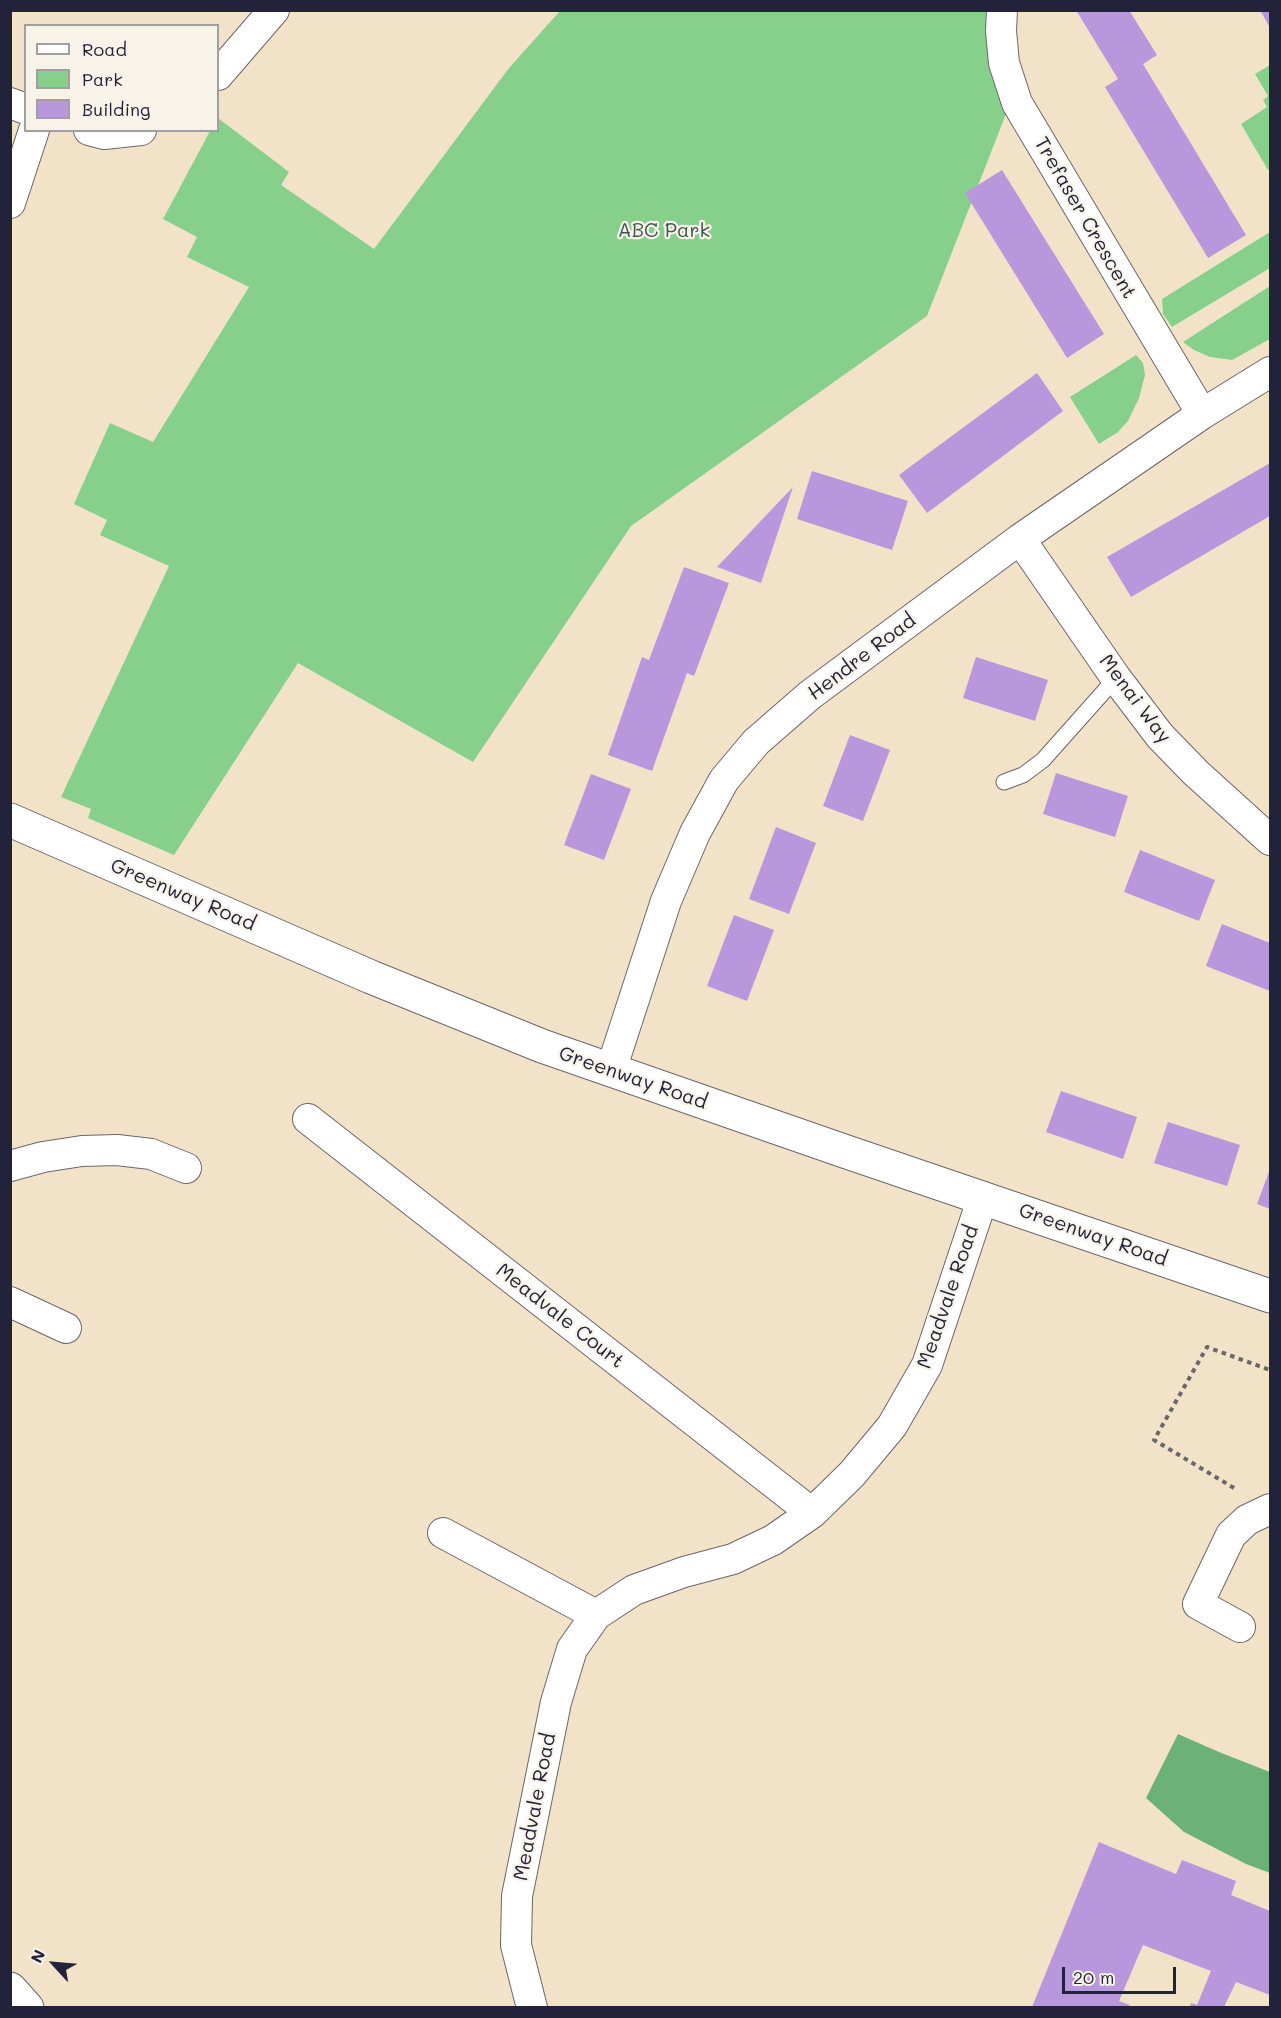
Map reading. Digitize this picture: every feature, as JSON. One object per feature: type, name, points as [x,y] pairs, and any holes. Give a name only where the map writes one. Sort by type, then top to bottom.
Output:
[{"type":"street","points":[[219,74],[274,10]]},
{"type":"street","name":"Trefaser Crescent","points":[[1002,10],[1004,63],[1017,103],[1202,414]]},
{"type":"street","points":[[10,203],[33,132]]},
{"type":"street","points":[[96,132],[104,134],[122,132]]},
{"type":"street","name":"Hendre Road","points":[[611,1070],[666,902],[695,834],[724,780],[756,742],[810,695],[1020,539],[1202,414],[1270,372]]},
{"type":"street","name":"Menai Way","points":[[1020,539],[1116,678],[1160,736],[1196,773],[1270,840]]},
{"type":"street","name":"Greenway Road","points":[[10,820],[371,977],[542,1046],[1270,1296]]},
{"type":"street","name":"Meadvale Court","points":[[308,1119],[812,1513]]},
{"type":"street","points":[[10,1166],[63,1154],[117,1150],[151,1154],[186,1168]]},
{"type":"street","name":"Meadvale Road","points":[[532,2007],[516,1945],[517,1896],[556,1702],[572,1649],[596,1615],[634,1590],[684,1572],[733,1559],[773,1540],[812,1513],[852,1474],[892,1426],[927,1365],[983,1197]]},
{"type":"street","points":[[10,1302],[66,1329]]},
{"type":"street","points":[[1240,1627],[1198,1604],[1231,1535],[1247,1520],[1269,1509]]},
{"type":"street","points":[[443,1533],[596,1615]]},
{"type":"street","points":[[10,1989],[27,2007]]},
{"type":"lane","points":[[1004,782],[1023,775],[1043,760],[1116,678]]},
{"type":"path","points":[[1269,1509],[1154,1440],[1207,1347],[1270,1370]]},
{"type":"green space","name":"ABC Park","points":[[560,11],[987,11],[990,59],[1006,114],[927,316],[631,526],[473,762],[298,663],[174,855],[88,818],[91,809],[61,797],[169,566],[100,535],[107,520],[74,504],[110,423],[153,442],[249,287],[187,257],[197,237],[163,219],[209,132],[219,132],[219,119],[289,172],[281,185],[374,249],[509,68]]},
{"type":"green space","points":[[1270,65],[1270,169],[1268,170],[1241,124],[1267,107],[1263,100],[1268,96],[1255,74]]},
{"type":"green space","points":[[1270,232],[1270,268],[1172,327],[1163,314],[1162,299]]},
{"type":"green space","points":[[1270,286],[1270,339],[1232,360],[1210,357],[1183,342]]},
{"type":"green space","points":[[1136,355],[1143,363],[1145,375],[1139,398],[1128,421],[1118,432],[1099,444],[1070,397]]},
{"type":"green space","points":[[1178,1734],[1270,1772],[1270,1873],[1246,1864],[1184,1832],[1146,1798]]},
{"type":"building","points":[[1076,10],[1129,10],[1157,55],[1143,64],[1246,235],[1208,258],[1105,87],[1118,79]]},
{"type":"building","points":[[1260,10],[1270,10],[1270,28]]},
{"type":"building","points":[[1002,170],[1104,334],[1067,358],[965,193]]},
{"type":"building","points":[[1037,373],[1063,411],[927,513],[899,475]]},
{"type":"building","points":[[1270,463],[1270,516],[1131,597],[1107,557]]},
{"type":"building","points":[[812,471],[908,501],[892,550],[797,519]]},
{"type":"building","points":[[793,487],[761,583],[717,567]]},
{"type":"building","points":[[684,567],[729,583],[694,676],[687,673],[652,771],[608,755],[642,657],[649,660]]},
{"type":"building","points":[[976,657],[1048,680],[1035,721],[963,698]]},
{"type":"building","points":[[850,735],[890,750],[863,821],[823,806]]},
{"type":"building","points":[[1056,773],[1128,796],[1115,837],[1043,814]]},
{"type":"building","points":[[591,774],[631,789],[604,860],[564,845]]},
{"type":"building","points":[[776,827],[816,843],[789,914],[749,899]]},
{"type":"building","points":[[1140,850],[1215,880],[1199,921],[1124,892]]},
{"type":"building","points":[[734,915],[774,930],[747,1001],[707,986]]},
{"type":"building","points":[[1222,924],[1270,943],[1270,991],[1206,966]]},
{"type":"building","points":[[1061,1091],[1137,1117],[1123,1159],[1046,1132]]},
{"type":"building","points":[[1168,1122],[1240,1145],[1227,1186],[1154,1163]]},
{"type":"building","points":[[1270,1169],[1270,1209],[1257,1204]]},
{"type":"building","points":[[1099,1842],[1176,1874],[1182,1860],[1236,1881],[1231,1895],[1270,1911],[1270,1995],[1236,1982],[1224,2007],[1190,2007],[1191,2003],[1197,2005],[1211,1971],[1143,1945],[1119,2001],[1130,2005],[1129,2007],[1032,2007]]}]
